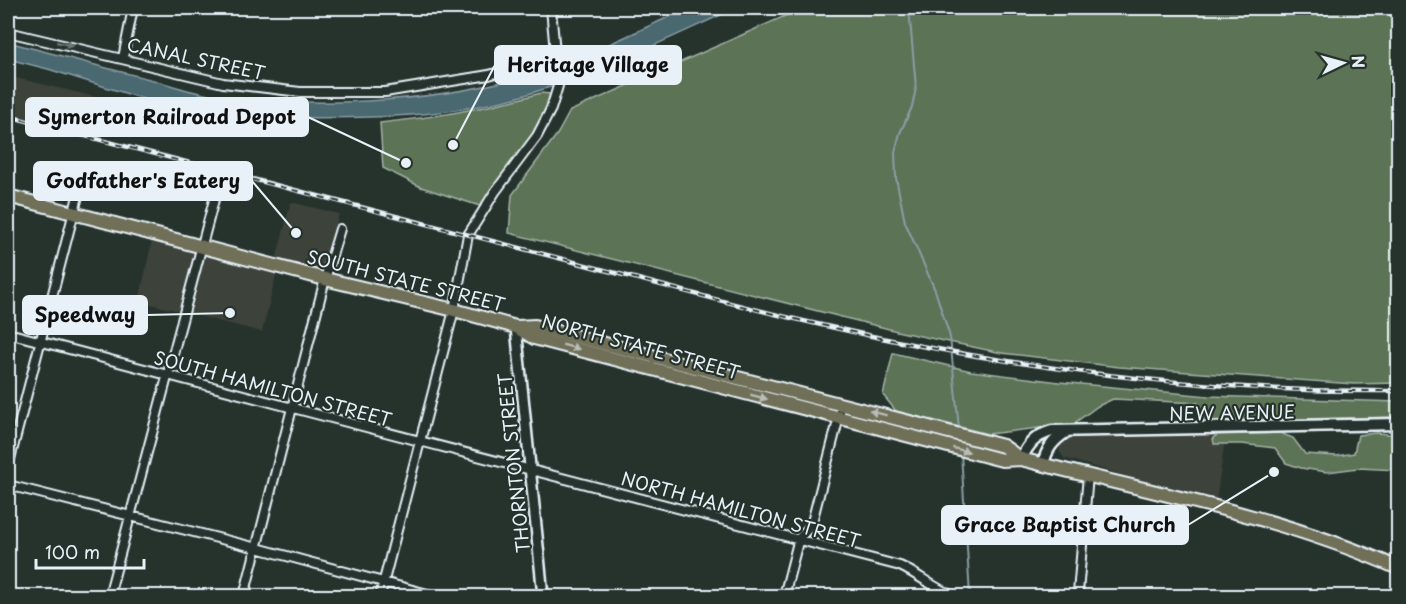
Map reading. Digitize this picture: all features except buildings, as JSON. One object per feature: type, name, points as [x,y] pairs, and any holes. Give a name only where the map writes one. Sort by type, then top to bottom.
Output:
[{"type":"main road","name":"SOUTH STATE STREET","points":[[8,196],[73,215],[516,327]]},
{"type":"main road","name":"NORTH STATE STREET","points":[[516,327],[535,326],[987,441],[1003,446],[1021,459]]},
{"type":"main road","name":"NORTH STATE STREET","points":[[516,327],[534,338],[935,443],[1002,460],[1021,459],[1043,464],[1305,532],[1398,568]]},
{"type":"main road","name":"NEW AVENUE","points":[[1021,459],[1029,443],[1039,435],[1052,431],[1398,424]]},
{"type":"main road","points":[[1043,464],[1047,449],[1055,439],[1066,432]]},
{"type":"street","points":[[123,58],[133,8]]},
{"type":"street","points":[[380,597],[454,310],[468,235],[495,192],[537,136],[551,109],[558,86],[551,8]]},
{"type":"street","name":"CANAL STREET","points":[[8,32],[222,83],[282,91],[385,92],[489,75],[556,56]]},
{"type":"street","points":[[8,467],[85,169]]},
{"type":"street","points":[[109,597],[215,196]]},
{"type":"street","points":[[244,597],[325,279],[340,229]]},
{"type":"street","name":"THORNTON STREET","points":[[516,327],[543,597]]},
{"type":"street","name":"SOUTH HAMILTON STREET","points":[[8,333],[531,470]]},
{"type":"street","points":[[784,597],[799,538],[811,525],[842,404]]},
{"type":"street","name":"NORTH HAMILTON STREET","points":[[531,470],[900,566],[918,575],[936,593],[953,596]]},
{"type":"street","points":[[1080,597],[1078,592],[1088,475]]},
{"type":"street","points":[[8,485],[257,548],[435,597]]},
{"type":"shaded area","points":[[8,76],[96,97],[86,134],[8,113]]},
{"type":"shaded area","points":[[291,202],[339,214],[324,272],[276,260]]},
{"type":"shaded area","points":[[152,240],[277,271],[262,332],[139,301]]},
{"type":"shaded area","points":[[1226,433],[1216,502],[1064,458],[1059,451],[1061,440],[1069,436]]},
{"type":"green space","points":[[803,8],[1398,8],[1398,383],[1354,384],[1119,367],[1002,353],[901,332],[509,233],[512,195],[558,133],[570,111]]},
{"type":"green space","points":[[541,93],[550,94],[538,124],[480,206],[421,187],[383,168],[380,123],[461,112]]},
{"type":"green space","points":[[893,353],[971,371],[1059,382],[1208,396],[1398,402],[1398,417],[1200,421],[1198,403],[1113,399],[1098,406],[1073,424],[988,434],[896,411],[883,395]]},
{"type":"green space","points":[[1280,433],[1293,438],[1305,454],[1337,456],[1354,453],[1358,435],[1376,433],[1398,435],[1398,470],[1358,468],[1327,472],[1301,468],[1286,463],[1275,448],[1242,444],[1214,444],[1213,438],[1217,435]]},
{"type":"water","points":[[689,8],[736,8],[629,57],[574,79],[484,105],[415,115],[346,118],[242,117],[160,104],[8,59],[8,42],[210,95],[286,101],[366,101],[446,93],[521,77],[585,54]]},
{"type":"waterway","points":[[909,8],[916,88],[912,107],[900,133],[895,152],[896,178],[905,222],[935,290],[950,337],[959,429]]},
{"type":"waterway","points":[[961,453],[970,596]]},
{"type":"railway","points":[[8,116],[750,308],[889,340],[1106,375],[1252,388],[1398,391]]},
{"type":"place","name":"Heritage Village","points":[[453,145]]},
{"type":"place","name":"Symerton Railroad Depot","points":[[406,163]]},
{"type":"place","name":"Godfather's Eatery","points":[[296,233]]},
{"type":"place","name":"Speedway","points":[[230,313]]},
{"type":"place","name":"Grace Baptist Church","points":[[1274,472]]}]
